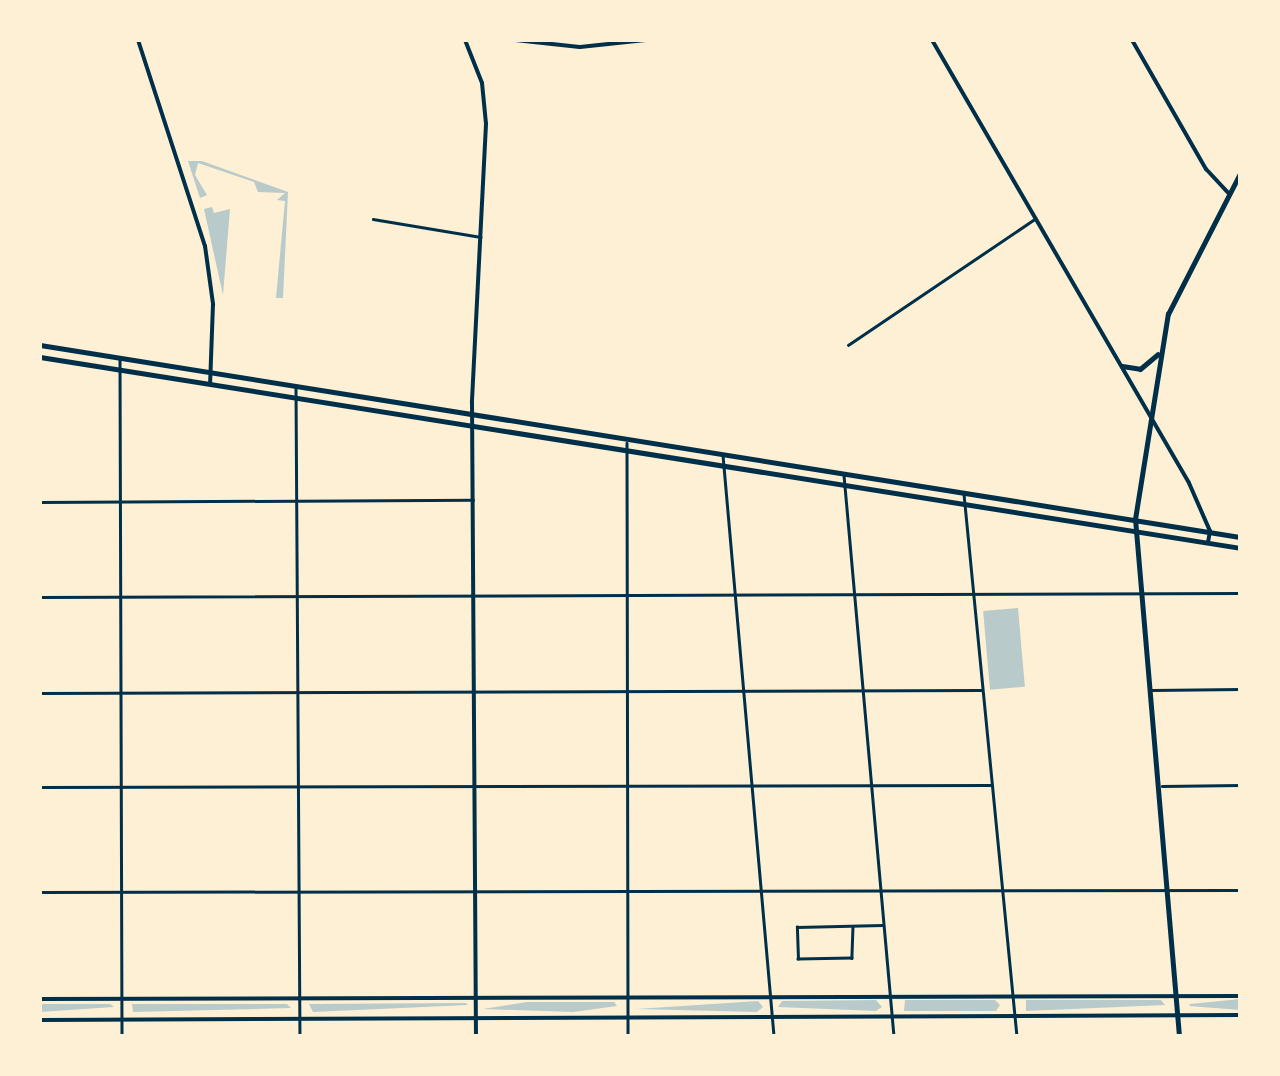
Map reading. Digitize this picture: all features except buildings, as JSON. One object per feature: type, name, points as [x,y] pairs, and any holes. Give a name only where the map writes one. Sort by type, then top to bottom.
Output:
[{"type":"main road","points":[[1179,1036],[1134,530],[1158,354],[1168,314],[1240,173]]},
{"type":"main road","points":[[40,345],[1240,537]]},
{"type":"main road","points":[[1122,366],[1140,369],[1158,354]]},
{"type":"main road","points":[[40,356],[1240,548]]},
{"type":"street","points":[[138,40],[206,246],[213,304],[210,384]]},
{"type":"street","points":[[465,40],[485,106],[473,414],[476,1036]]},
{"type":"street","points":[[515,40],[580,48],[646,40]]},
{"type":"street","points":[[932,40],[1150,415],[1210,532],[1208,542]]},
{"type":"street","points":[[1132,40],[1206,168],[1229,194]]},
{"type":"street","points":[[848,345],[1036,218]]},
{"type":"street","points":[[373,219],[480,236]]},
{"type":"street","points":[[120,358],[122,1036]]},
{"type":"street","points":[[296,386],[300,1036]]},
{"type":"street","points":[[627,439],[628,1036]]},
{"type":"street","points":[[723,454],[774,1036]]},
{"type":"street","points":[[844,473],[894,1036]]},
{"type":"street","points":[[964,492],[999,889],[1017,1036]]},
{"type":"street","points":[[40,502],[474,500]]},
{"type":"street","points":[[40,597],[1240,593]]},
{"type":"street","points":[[1148,690],[1240,689]]},
{"type":"street","points":[[40,692],[981,690]]},
{"type":"street","points":[[40,787],[990,785]]},
{"type":"street","points":[[1157,786],[1240,786]]},
{"type":"street","points":[[40,892],[1240,890]]},
{"type":"street","points":[[853,926],[852,958],[798,959],[797,927],[884,925]]},
{"type":"street","points":[[40,999],[1240,996]]},
{"type":"street","points":[[40,1020],[1240,1014]]},
{"type":"shaded area","points":[[188,161],[202,161],[288,192],[283,298],[276,298],[285,201],[277,200],[285,193],[258,192],[254,182],[198,163],[195,175],[207,195],[200,198]]},
{"type":"shaded area","points":[[212,207],[214,213],[230,209],[223,295],[204,209]]},
{"type":"shaded area","points":[[1018,608],[1025,687],[990,690],[983,611]]},
{"type":"shaded area","points":[[1240,999],[1240,1010],[1189,1006],[1190,1004]]},
{"type":"shaded area","points":[[876,1000],[882,1007],[876,1011],[778,1007],[782,1001]]},
{"type":"shaded area","points":[[905,1000],[995,1000],[1000,1005],[996,1011],[904,1011]]},
{"type":"shaded area","points":[[1026,1000],[1161,1000],[1165,1005],[1026,1011]]},
{"type":"shaded area","points":[[758,1001],[763,1007],[757,1012],[637,1009]]},
{"type":"shaded area","points":[[527,1002],[614,1002],[617,1006],[573,1012],[483,1009]]},
{"type":"shaded area","points":[[466,1003],[468,1005],[313,1012],[309,1004]]},
{"type":"shaded area","points":[[40,1004],[110,1004],[114,1007],[40,1012]]},
{"type":"shaded area","points":[[132,1004],[287,1004],[291,1008],[133,1012]]}]
